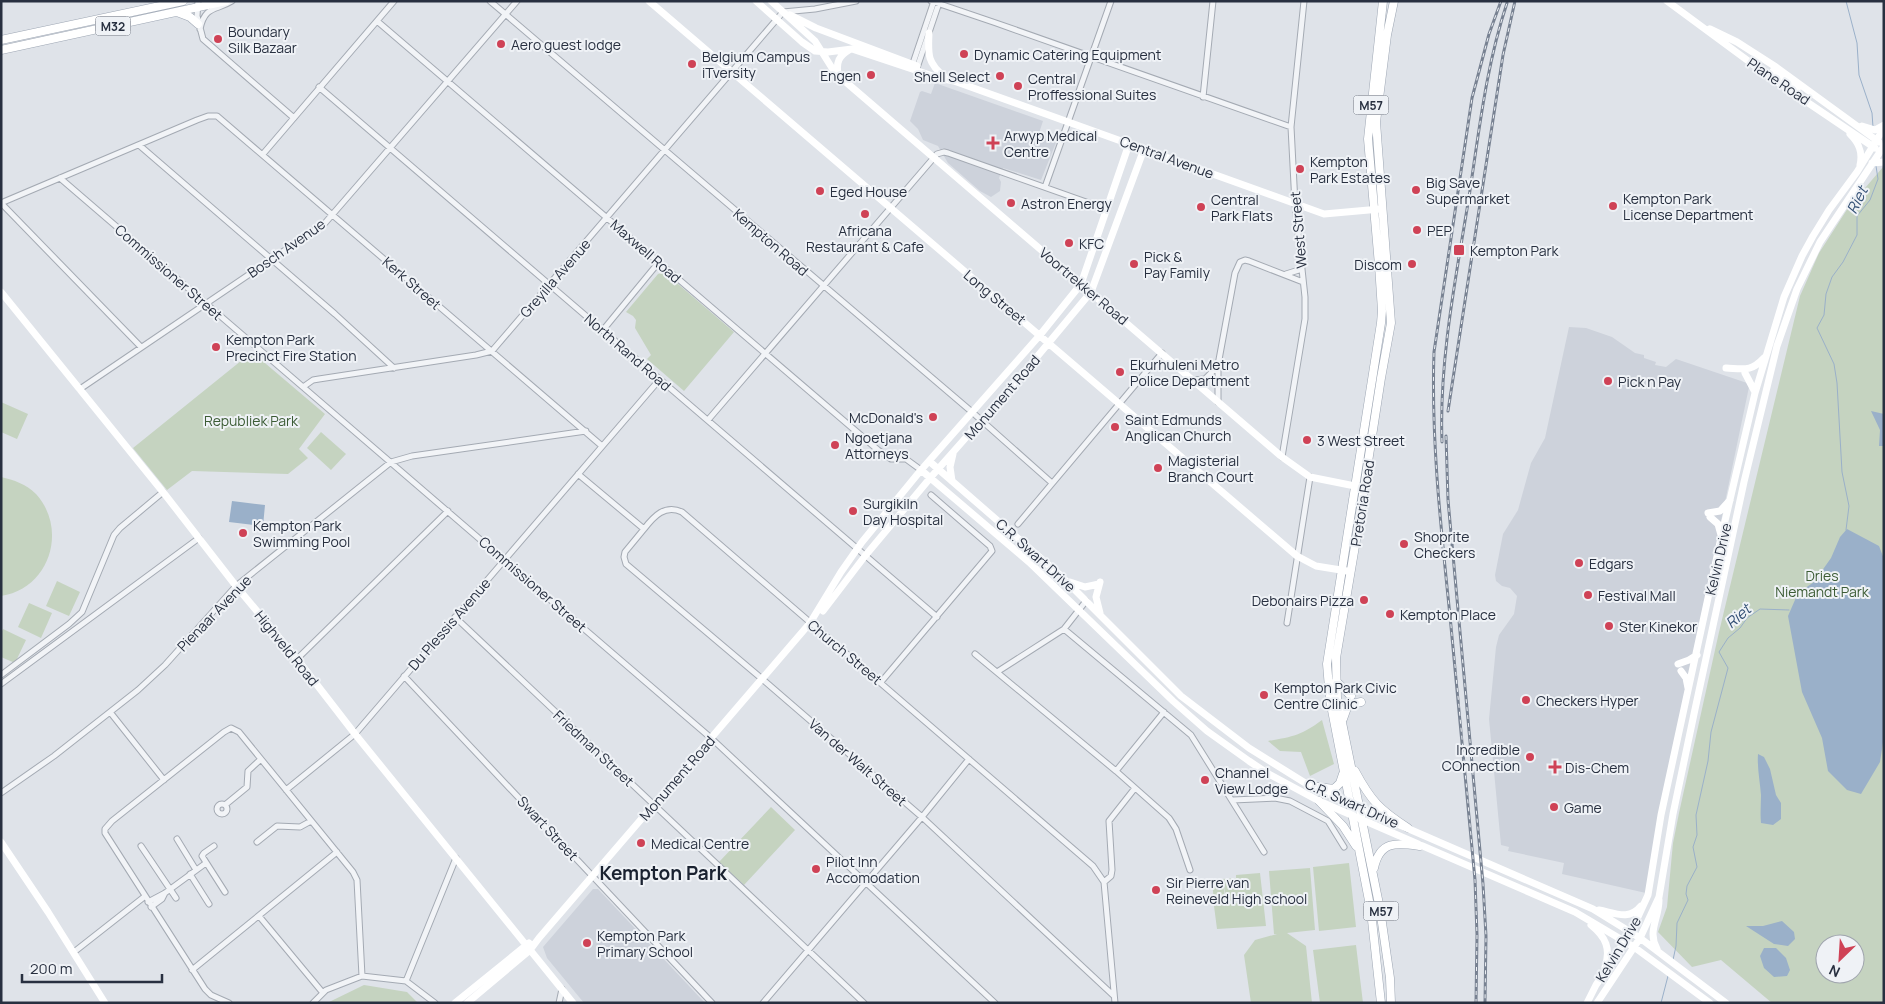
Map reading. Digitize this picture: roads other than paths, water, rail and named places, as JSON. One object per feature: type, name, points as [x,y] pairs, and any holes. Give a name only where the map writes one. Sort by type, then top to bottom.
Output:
[{"type":"main road","name":"M32","points":[[1,40],[183,1]]},
{"type":"main road","name":"M32","points":[[1,50],[177,12],[197,4],[226,1]]},
{"type":"main road","name":"Long Street","points":[[649,1],[1297,556],[1316,566],[1350,572]]},
{"type":"main road","points":[[756,1],[810,49],[823,52],[852,49],[914,68]]},
{"type":"main road","points":[[771,1],[783,12]]},
{"type":"main road","name":"Pretoria Road","points":[[1383,1],[1368,139],[1379,209],[1391,323],[1336,658],[1336,682],[1350,763],[1380,909],[1390,978],[1391,1003]]},
{"type":"main road","name":"Pretoria Road","points":[[1381,1003],[1371,911],[1330,700],[1327,664],[1382,310],[1376,122],[1387,34],[1394,1]]},
{"type":"main road","name":"Plane Road","points":[[1667,1],[1763,71],[1841,124],[1875,143]]},
{"type":"main road","name":"Plane Road","points":[[1675,7],[1706,27],[1737,42],[1776,67],[1853,122],[1883,149]]},
{"type":"main road","points":[[177,12],[190,17],[199,26]]},
{"type":"main road","name":"Voortrekker Road","points":[[783,12],[815,41],[838,75],[1282,457],[1310,476],[1364,487]]},
{"type":"main road","name":"Central Avenue","points":[[783,12],[816,28],[914,68],[1295,204],[1327,214],[1379,209]]},
{"type":"main road","points":[[929,33],[928,51],[931,63],[945,77]]},
{"type":"main road","points":[[838,75],[837,68],[841,55],[852,49]]},
{"type":"main road","name":"Central Avenue","points":[[914,68],[954,81]]},
{"type":"main road","points":[[1773,71],[1814,105]]},
{"type":"main road","points":[[1853,122],[1870,130],[1884,127]]},
{"type":"main road","points":[[1841,124],[1860,147],[1861,161],[1857,172]]},
{"type":"main road","name":"Kelvin Drive","points":[[1587,1003],[1631,932],[1646,901],[1651,882],[1661,815],[1721,538],[1755,393],[1784,297],[1802,256],[1829,210],[1857,172],[1884,127]]},
{"type":"main road","name":"Monument Road","points":[[467,1003],[539,938],[812,620],[857,548],[922,470],[1040,335],[1081,284],[1129,144]]},
{"type":"main road","name":"Monument Road","points":[[812,620],[822,612],[865,556],[931,477],[1049,343],[1091,292],[1144,149]]},
{"type":"main road","name":"Kelvin Drive","points":[[1597,1003],[1640,938],[1659,897],[1679,787],[1744,482],[1774,354],[1797,289],[1807,267],[1832,223],[1883,149]]},
{"type":"main road","points":[[1872,163],[1884,162]]},
{"type":"main road","name":"Highveld Road","points":[[1,292],[573,1003]]},
{"type":"main road","points":[[1726,368],[1751,369],[1765,358]]},
{"type":"main road","points":[[1745,373],[1755,393]]},
{"type":"main road","points":[[952,482],[950,467],[954,451]]},
{"type":"main road","name":"C.R. Swart Drive","points":[[929,462],[1060,575],[1187,700],[1236,739],[1310,786],[1593,909],[1640,938],[1726,1003]]},
{"type":"main road","name":"C.R. Swart Drive","points":[[922,470],[1029,562],[1173,701],[1207,731],[1267,773],[1353,817],[1575,912],[1634,947],[1710,1003]]},
{"type":"main road","points":[[1721,538],[1719,526],[1709,515],[1723,509],[1731,496]]},
{"type":"main road","points":[[1060,575],[1078,586],[1089,587],[1099,583],[1096,600],[1102,618]]},
{"type":"main road","points":[[1689,691],[1686,678],[1680,668],[1697,655]]},
{"type":"main road","points":[[1336,682],[1351,696]]},
{"type":"main road","points":[[1342,720],[1348,706],[1361,702]]},
{"type":"main road","points":[[1350,763],[1368,795],[1377,806],[1408,828]]},
{"type":"main road","points":[[1310,786],[1334,789],[1340,784],[1344,772]]},
{"type":"main road","points":[[1319,801],[1343,826],[1359,852]]},
{"type":"main road","points":[[1,842],[74,952],[105,1003]]},
{"type":"main road","points":[[1373,874],[1376,859],[1386,847],[1395,844],[1420,846]]},
{"type":"main road","points":[[1658,951],[1652,936],[1659,908],[1659,897]]},
{"type":"main road","points":[[1593,909],[1627,916],[1637,911],[1646,901]]},
{"type":"main road","points":[[1575,912],[1594,927],[1607,943],[1608,958],[1603,975]]},
{"type":"main road","name":"Monument Road","points":[[455,1003],[528,948]]},
{"type":"street","points":[[199,26],[210,10],[232,1]]},
{"type":"street","points":[[263,154],[394,1]]},
{"type":"street","name":"Kempton Road","points":[[490,1],[972,412],[1052,483]]},
{"type":"street","name":"Bosch Avenue","points":[[80,389],[319,227],[333,214],[517,1]]},
{"type":"street","points":[[783,12],[815,9],[856,1]]},
{"type":"street","points":[[1045,187],[1111,1]]},
{"type":"street","points":[[1202,97],[1213,1]]},
{"type":"street","name":"West Street","points":[[1282,457],[1305,319],[1295,204],[1291,128],[1304,1]]},
{"type":"street","points":[[935,2],[1291,128]]},
{"type":"street","points":[[914,68],[929,33],[935,2]]},
{"type":"street","points":[[914,68],[935,2]]},
{"type":"street","points":[[197,4],[199,26],[203,39],[294,118]]},
{"type":"street","name":"Greyilla Avenue","points":[[492,351],[783,12]]},
{"type":"street","name":"Maxwell Road","points":[[377,21],[882,454],[890,459],[906,459],[922,470]]},
{"type":"street","name":"North Rand Road","points":[[319,88],[936,617]]},
{"type":"street","name":"Kerk Street","points":[[139,145],[208,116],[217,116],[222,119],[602,446]]},
{"type":"street","points":[[141,347],[1,203],[139,145],[394,368]]},
{"type":"street","points":[[708,420],[934,156],[940,152],[948,153],[1106,209]]},
{"type":"street","name":"Commissioner Street","points":[[60,178],[711,738],[995,1003]]},
{"type":"street","points":[[1218,402],[1218,365],[1235,273],[1240,262],[1245,260],[1303,282]]},
{"type":"street","points":[[603,330],[659,262]]},
{"type":"street","points":[[1285,274],[1302,269]]},
{"type":"street","points":[[303,387],[313,380],[492,351]]},
{"type":"street","points":[[1018,524],[1162,353]]},
{"type":"street","points":[[1192,380],[1205,379],[1218,365]]},
{"type":"street","name":"Du Plessis Avenue","points":[[286,790],[355,734],[660,379]]},
{"type":"street","name":"Pienaar Avenue","points":[[1,793],[54,756],[158,672],[236,586],[391,462],[412,456],[586,431]]},
{"type":"street","points":[[578,474],[644,529]]},
{"type":"street","points":[[1287,623],[1310,476]]},
{"type":"street","points":[[1,675],[82,612],[114,535],[163,492]]},
{"type":"street","points":[[881,682],[990,555],[992,549],[931,495]]},
{"type":"street","name":"Church Street","points":[[644,529],[660,512],[672,508],[682,512],[812,620],[969,759],[1094,866],[1104,882]]},
{"type":"street","points":[[297,659],[448,511]]},
{"type":"street","name":"Van der Walt Street","points":[[644,529],[625,552],[626,564],[922,818],[1114,996]]},
{"type":"street","points":[[1,684],[199,538]]},
{"type":"street","points":[[997,672],[1064,629],[1086,601]]},
{"type":"street","name":"Friedman Street","points":[[455,617],[864,1003]]},
{"type":"street","points":[[1064,629],[1195,740],[1264,852]]},
{"type":"street","points":[[975,654],[1116,771],[1174,823],[1190,870]]},
{"type":"street","name":"Swart Street","points":[[404,676],[712,1003]]},
{"type":"street","points":[[110,712],[164,780]]},
{"type":"street","points":[[1116,771],[1164,712]]},
{"type":"street","points":[[229,1003],[207,992],[106,837],[105,830],[112,821],[231,728],[239,732],[337,852],[357,880],[362,976]]},
{"type":"street","points":[[225,805],[247,788],[248,771],[261,759]]},
{"type":"street","points":[[763,1003],[922,818],[969,759]]},
{"type":"street","points":[[1115,1003],[1104,882],[1111,876],[1112,870],[1109,821],[1134,788]]},
{"type":"street","points":[[1233,800],[1275,798],[1290,801],[1328,821],[1344,847]]},
{"type":"street","points":[[257,842],[277,826],[300,827],[305,826],[311,821]]},
{"type":"street","points":[[177,839],[196,870]]},
{"type":"street","points":[[141,846],[176,898]]},
{"type":"street","points":[[214,846],[203,854],[206,863],[225,892]]},
{"type":"street","points":[[192,970],[337,852]]},
{"type":"street","points":[[406,981],[456,858]]},
{"type":"street","points":[[150,905],[206,863]]},
{"type":"street","points":[[190,874],[210,904]]},
{"type":"street","points":[[74,952],[144,897]]},
{"type":"street","points":[[259,916],[322,993]]},
{"type":"street","points":[[313,1003],[322,993],[362,976],[406,981],[434,1003]]},
{"type":"street","points":[[559,1003],[562,990]]},
{"type":"water","points":[[1871,411],[1884,414],[1884,446],[1879,446],[1880,430]]},
{"type":"water","points":[[232,501],[265,505],[263,526],[229,522]]},
{"type":"water","points":[[1847,529],[1879,546],[1884,559],[1884,736],[1880,762],[1861,794],[1847,790],[1828,771],[1822,738],[1802,692],[1788,616],[1798,593],[1814,582],[1831,558],[1840,537]]},
{"type":"water","points":[[1758,754],[1764,757],[1770,769],[1776,795],[1781,803],[1781,819],[1773,825],[1761,823]]},
{"type":"water","points":[[1782,921],[1794,932],[1795,939],[1788,946],[1774,944],[1746,926],[1763,926]]},
{"type":"water","points":[[1764,948],[1776,948],[1786,958],[1790,970],[1787,976],[1774,977],[1764,968],[1760,956]]},
{"type":"waterway","points":[[1846,1],[1857,43],[1859,75],[1872,113],[1873,127]]},
{"type":"waterway","name":"Riet","points":[[1846,530],[1849,506],[1842,472],[1837,383],[1834,364],[1817,328],[1824,315],[1826,294],[1832,277],[1843,262],[1857,235],[1857,216],[1870,200],[1878,179],[1876,166]]},
{"type":"waterway","name":"Riet","points":[[1673,960],[1677,923],[1688,900],[1686,894],[1687,886],[1697,867],[1693,847],[1697,835],[1696,815],[1708,761],[1711,732],[1728,668],[1719,652],[1728,638],[1740,628],[1747,618],[1760,609],[1789,610]]},
{"type":"waterway","name":"Riet","points":[[1661,1003],[1668,976]]},
{"type":"railway","points":[[1476,1003],[1477,935],[1475,880],[1443,550],[1433,385],[1434,352],[1472,98],[1489,34],[1501,1]]},
{"type":"railway","points":[[1448,411],[1503,55],[1515,1]]},
{"type":"railway","points":[[1442,442],[1443,380],[1454,288],[1488,75],[1507,3]]},
{"type":"railway","points":[[1446,436],[1448,500],[1483,884],[1486,936],[1485,1003]]},
{"type":"place","name":"Boundary Silk Bazaar","points":[[218,39]]},
{"type":"place","name":"Aero guest lodge","points":[[501,44]]},
{"type":"place","name":"Dynamic Catering Equipment","points":[[964,54]]},
{"type":"place","name":"Belgium Campus iTversity","points":[[692,64]]},
{"type":"place","name":"Engen","points":[[871,75]]},
{"type":"place","name":"Shell Select","points":[[1000,76]]},
{"type":"place","name":"Central Proffessional Suites","points":[[1018,86]]},
{"type":"place","name":"Arwyp Medical Centre","points":[[993,143]]},
{"type":"place","name":"Kempton Park Estates","points":[[1300,169]]},
{"type":"place","name":"Big Save Supermarket","points":[[1416,190]]},
{"type":"place","name":"Eged House","points":[[820,191]]},
{"type":"place","name":"Astron Energy","points":[[1011,203]]},
{"type":"place","name":"Kempton Park License Department","points":[[1613,206]]},
{"type":"place","name":"Central Park Flats","points":[[1201,207]]},
{"type":"place","name":"Africana Restaurant & Cafe","points":[[865,214]]},
{"type":"place","name":"PEP","points":[[1417,230]]},
{"type":"place","name":"KFC","points":[[1069,243]]},
{"type":"place","name":"Kempton Park","points":[[1459,250]]},
{"type":"place","name":"Pick & Pay Family","points":[[1134,264]]},
{"type":"place","name":"Discom","points":[[1412,264]]},
{"type":"place","name":"Kempton Park Precinct Fire Station","points":[[216,347]]},
{"type":"place","name":"Ekurhuleni Metro Police Department","points":[[1120,372]]},
{"type":"place","name":"Pick n Pay","points":[[1608,381]]},
{"type":"place","name":"McDonald's","points":[[933,417]]},
{"type":"place","name":"Saint Edmunds Anglican Church","points":[[1115,427]]},
{"type":"place","name":"3 West Street","points":[[1307,440]]},
{"type":"place","name":"Ngoetjana Attorneys","points":[[835,445]]},
{"type":"place","name":"Magisterial Branch Court","points":[[1158,468]]},
{"type":"place","name":"Surgikiln Day Hospital","points":[[853,511]]},
{"type":"place","name":"Kempton Park Swimming Pool","points":[[243,533]]},
{"type":"place","name":"Shoprite Checkers","points":[[1404,544]]},
{"type":"place","name":"Edgars","points":[[1579,563]]},
{"type":"place","name":"Festival Mall","points":[[1588,595]]},
{"type":"place","name":"Debonairs Pizza","points":[[1364,600]]},
{"type":"place","name":"Kempton Place","points":[[1390,614]]},
{"type":"place","name":"Ster Kinekor","points":[[1609,626]]},
{"type":"place","name":"Kempton Park Civic Centre Clinic","points":[[1264,695]]},
{"type":"place","name":"Checkers Hyper","points":[[1526,700]]},
{"type":"place","name":"Incredible COnnection","points":[[1530,757]]},
{"type":"place","name":"Dis-Chem","points":[[1555,767]]},
{"type":"place","name":"Channel View Lodge","points":[[1205,780]]},
{"type":"place","name":"Game","points":[[1554,807]]},
{"type":"place","name":"Medical Centre","points":[[641,843]]},
{"type":"place","name":"Pilot Inn Accomodation","points":[[816,869]]},
{"type":"place","name":"Sir Pierre van Reineveld High school","points":[[1156,890]]},
{"type":"place","name":"Kempton Park Primary School","points":[[587,943]]},
{"type":"district","name":"Kempton Park","points":[[663,873]]},
{"type":"park label","name":"Republiek Park","points":[[251,420]]},
{"type":"park label","name":"Dries Niemandt Park","points":[[1822,584]]}]
